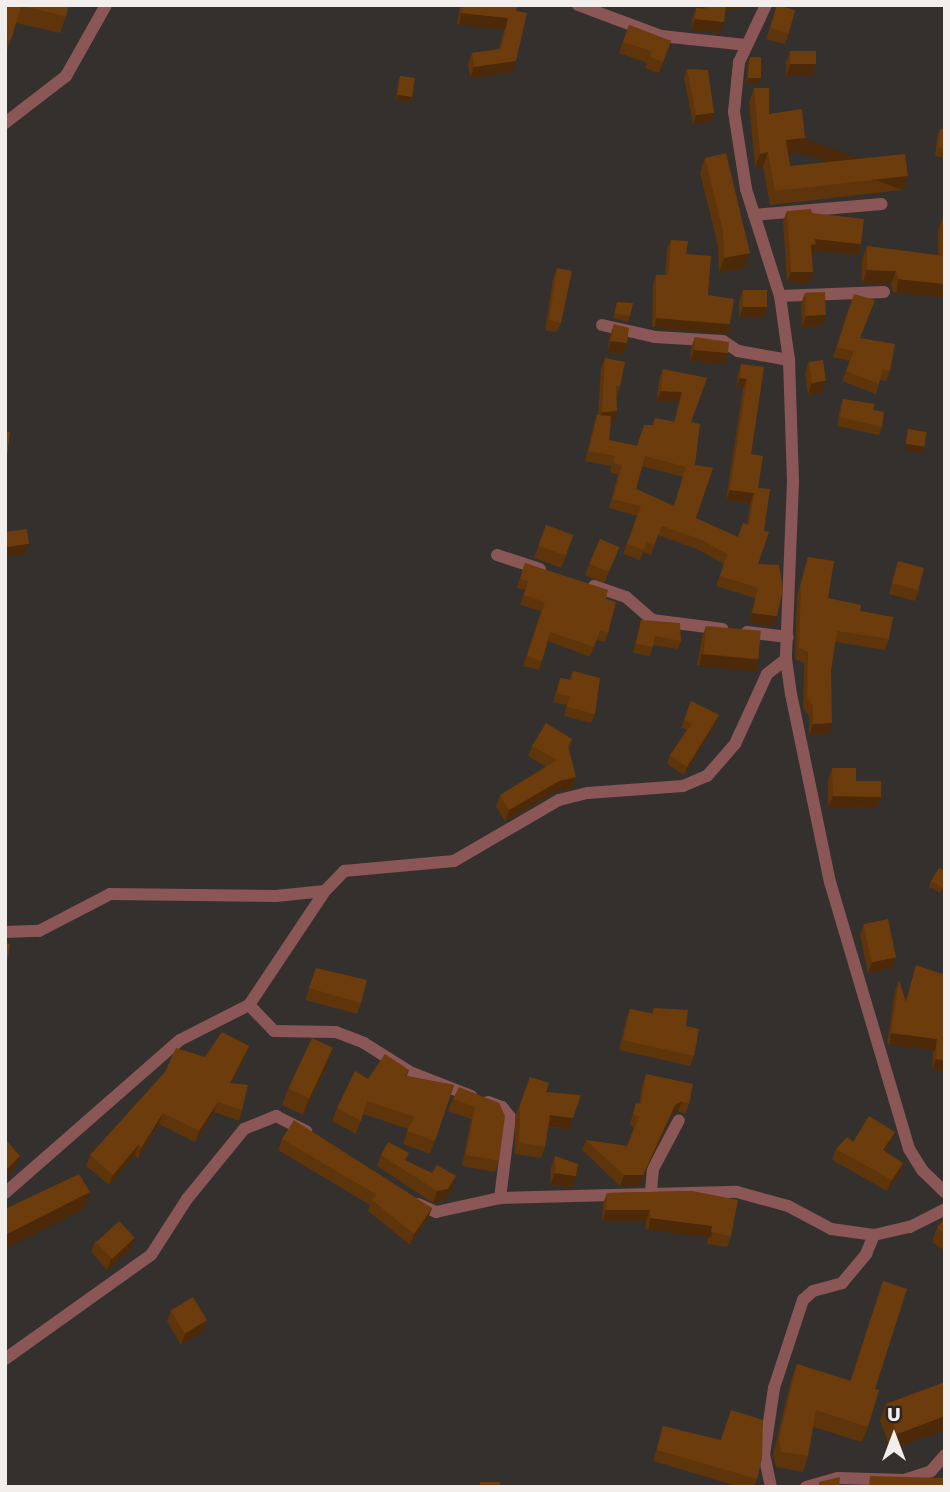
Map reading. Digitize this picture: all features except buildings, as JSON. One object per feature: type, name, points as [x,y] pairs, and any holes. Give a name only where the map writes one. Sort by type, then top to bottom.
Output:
[{"type":"street","points":[[5,123],[66,76],[106,5]]},
{"type":"street","points":[[578,5],[661,36],[746,45]]},
{"type":"street","points":[[766,5],[739,62],[734,112],[754,215],[780,296],[789,359],[793,481],[786,659],[808,791],[830,883],[909,1149],[923,1171],[945,1192]]},
{"type":"street","points":[[754,215],[882,204]]},
{"type":"street","points":[[780,296],[884,292]]},
{"type":"street","points":[[602,325],[655,337],[723,341],[738,351],[789,359]]},
{"type":"street","points":[[497,555],[559,575]]},
{"type":"street","points":[[583,583],[626,597],[659,622],[788,638]]},
{"type":"street","points":[[5,1193],[180,1040],[249,1005],[325,891],[344,871],[363,866],[468,857],[511,825],[559,800],[588,793],[683,786],[707,776],[735,744],[767,674],[786,659]]},
{"type":"street","points":[[5,932],[39,931],[110,894],[276,896],[325,891]]},
{"type":"street","points":[[5,924],[39,931]]},
{"type":"street","points":[[249,1005],[274,1031],[336,1032],[365,1043],[410,1072],[502,1107],[510,1126],[500,1198]]},
{"type":"street","points":[[5,1359],[151,1255],[187,1199],[244,1129],[257,1120],[276,1116],[314,1137]]},
{"type":"street","points":[[651,1191],[653,1169],[679,1120]]},
{"type":"street","points":[[405,1195],[431,1212],[500,1198],[651,1191],[747,1192],[788,1206],[831,1229],[874,1235],[910,1227],[945,1209]]},
{"type":"street","points":[[771,1487],[764,1455],[774,1388],[803,1300],[813,1291],[842,1283],[866,1254],[874,1235]]},
{"type":"street","points":[[806,1487],[838,1478],[904,1480],[930,1471],[945,1455]]}]
